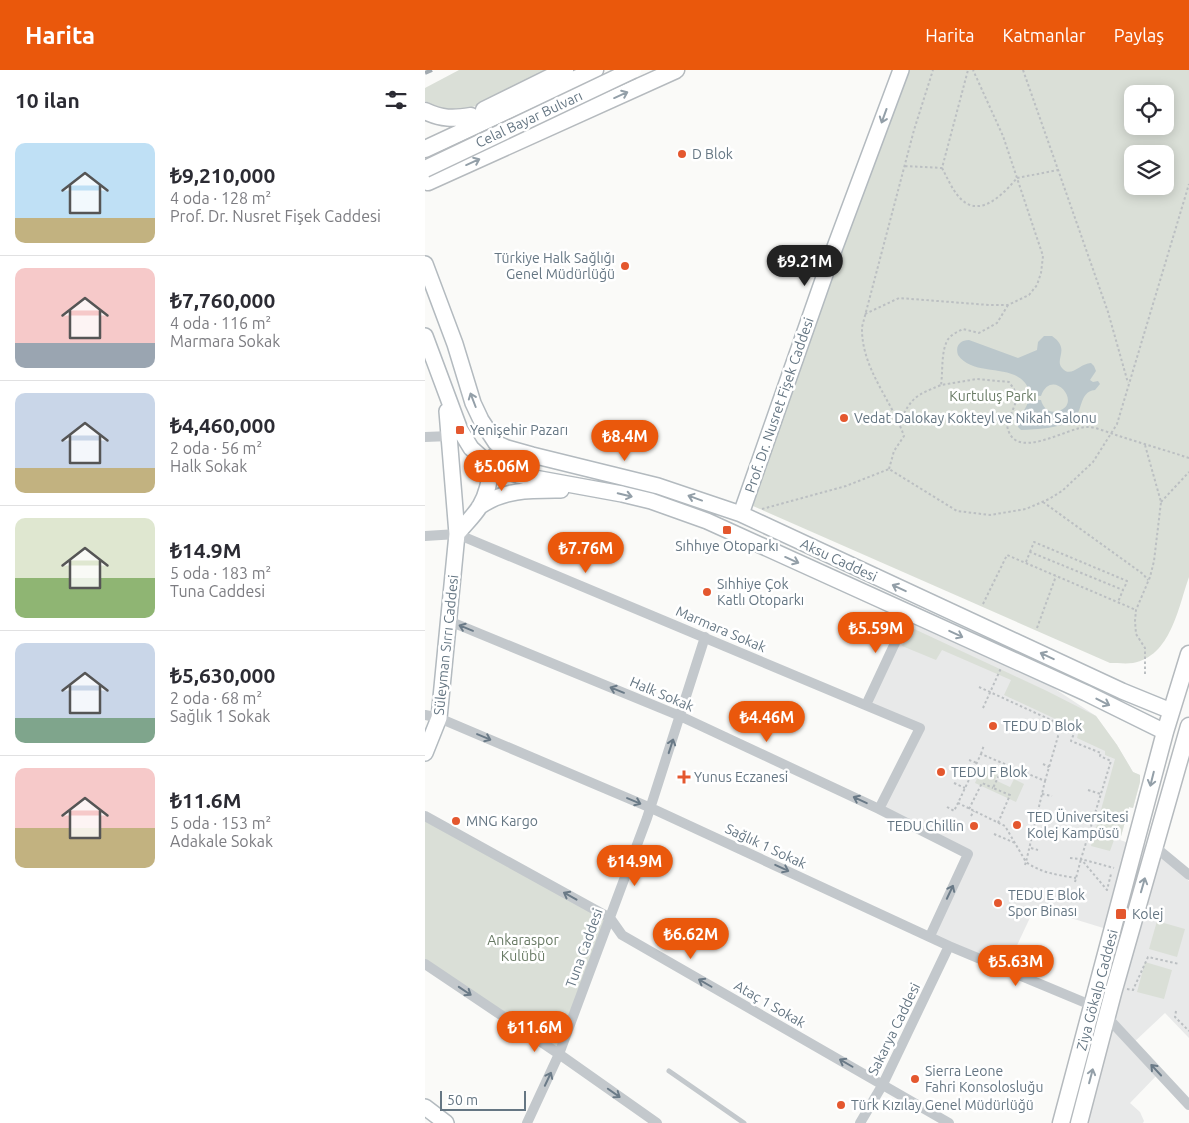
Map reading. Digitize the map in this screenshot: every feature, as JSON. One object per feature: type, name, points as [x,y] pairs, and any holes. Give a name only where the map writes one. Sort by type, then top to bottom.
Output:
[{"type":"main road","points":[[425,139],[565,70]]},
{"type":"main road","name":"Celal Bayar Bulvarı","points":[[425,148],[595,70]]},
{"type":"main road","name":"Celal Bayar Bulvarı","points":[[426,181],[633,70]]},
{"type":"main road","points":[[426,181],[676,70]]},
{"type":"main road","name":"Prof. Dr. Nusret Fişek Caddesi","points":[[741,514],[829,263],[901,70]]},
{"type":"main road","points":[[425,111],[444,119],[471,116]]},
{"type":"main road","points":[[425,154],[430,168],[426,181]]},
{"type":"main road","points":[[425,264],[455,344],[473,403],[481,420],[496,443],[486,492],[479,507],[457,534]]},
{"type":"main road","points":[[425,336],[456,420],[475,452],[491,466]]},
{"type":"main road","name":"Süleyman Sırrı Caddesi","points":[[425,753],[449,621],[457,534],[450,436],[444,386]]},
{"type":"main road","name":"Aksu Caddesi","points":[[496,443],[532,455],[659,486],[741,514],[1123,691],[1171,711]]},
{"type":"main road","name":"Aksu Caddesi","points":[[491,466],[513,474],[651,501],[707,521],[1007,657],[1165,732]]},
{"type":"main road","points":[[479,507],[497,496],[517,492],[597,489]]},
{"type":"main road","name":"Ziya Gökalp Caddesi","points":[[1061,1123],[1165,732],[1189,654]]},
{"type":"main road","points":[[1171,711],[1189,719]]},
{"type":"main road","points":[[1165,732],[1187,736]]},
{"type":"main road","name":"Ziya Gökalp Caddesi","points":[[1079,1123],[1154,846],[1187,736]]},
{"type":"main road","points":[[425,1107],[446,1123]]},
{"type":"street","points":[[425,437],[450,436]]},
{"type":"street","name":"Marmara Sokak","points":[[425,536],[457,534],[920,728],[879,809]]},
{"type":"street","points":[[866,705],[909,613]]},
{"type":"street","name":"Halk Sokak","points":[[449,621],[680,716],[879,809],[968,854],[930,936]]},
{"type":"street","name":"Tuna Caddesi","points":[[527,1123],[559,1054],[651,808],[705,637]]},
{"type":"street","name":"Sağlık 1 Sokak","points":[[432,716],[651,808],[949,946],[1093,1006]]},
{"type":"street","name":"Ataç 1 Sokak","points":[[425,816],[610,918],[622,935],[949,1123]]},
{"type":"street","points":[[1154,846],[1189,875]]},
{"type":"street","name":"Sakarya Caddesi","points":[[860,1123],[883,1084],[949,946]]},
{"type":"street","points":[[425,964],[559,1054],[657,1123]]},
{"type":"street","points":[[1107,1017],[1189,1105]]},
{"type":"lane","points":[[669,1071],[744,1123]]},
{"type":"path","points":[[889,469],[894,451],[904,436],[899,422],[868,363],[862,327],[933,70]]},
{"type":"path","points":[[968,70],[941,168],[961,200],[974,206],[991,203],[998,199],[1017,178],[1058,170]]},
{"type":"path","points":[[865,314],[899,298],[972,305],[1008,305],[1029,295],[1034,290],[1041,273],[1042,250],[1003,136],[973,70]]},
{"type":"path","points":[[1023,70],[1108,312],[1128,383]]},
{"type":"path","points":[[905,166],[941,168]]},
{"type":"path","points":[[889,469],[957,511],[978,514],[1000,514],[1026,509],[1043,502],[1062,491],[1087,469],[1117,424],[1189,184]]},
{"type":"path","points":[[941,385],[947,341],[951,336],[963,329],[979,333],[997,323],[1008,305]]},
{"type":"path","points":[[899,422],[916,395],[941,385],[977,379],[1009,382],[1014,389],[1017,400],[1007,425],[1011,437],[1018,441],[1030,443],[1045,440],[1088,426],[1189,458]]},
{"type":"path","points":[[1145,444],[1161,502],[1154,561],[1136,610],[1136,634],[1145,648],[1145,674]]},
{"type":"path","points":[[741,514],[846,486],[889,469]]},
{"type":"path","points":[[1161,502],[1189,472]]},
{"type":"path","points":[[1043,502],[1143,574],[1148,580]]},
{"type":"path","points":[[1026,563],[1034,542],[1127,580],[1118,602]]},
{"type":"path","points":[[1030,552],[1123,590]]},
{"type":"path","points":[[983,604],[1007,555],[1136,610]]},
{"type":"path","points":[[1037,628],[1056,576]]},
{"type":"path","points":[[983,708],[1007,657]]},
{"type":"path","points":[[979,687],[1075,731],[1071,741],[1101,753],[1100,756],[1111,761],[1075,882]]},
{"type":"path","points":[[1025,865],[1045,781],[1061,725]]},
{"type":"path","points":[[947,807],[954,811],[984,745]]},
{"type":"path","points":[[981,754],[1045,781]]},
{"type":"path","points":[[969,760],[977,763]]},
{"type":"path","points":[[1043,764],[1049,767]]},
{"type":"path","points":[[993,788],[1001,771]]},
{"type":"path","points":[[954,783],[965,788]]},
{"type":"path","points":[[969,809],[982,783],[1010,795],[998,823]]},
{"type":"path","points":[[1088,790],[1101,794]]},
{"type":"path","points":[[1042,794],[1052,796]]},
{"type":"path","points":[[958,803],[1005,826],[1026,862],[1033,868],[1050,874],[1076,878]]},
{"type":"path","points":[[971,816],[974,811]]},
{"type":"path","points":[[994,834],[1015,844]]},
{"type":"path","points":[[1030,847],[1038,850]]},
{"type":"path","points":[[1070,858],[1081,859],[1128,873]]},
{"type":"path","points":[[1081,859],[1107,890],[1111,874]]},
{"type":"path","points":[[1115,987],[1133,990],[1148,956],[1179,964]]},
{"type":"path","points":[[1177,1011],[1175,1017],[1189,1031]]},
{"type":"shaded area","points":[[1044,336],[1052,336],[1058,341],[1061,349],[1060,365],[1065,371],[1069,372],[1091,363],[1096,371],[1090,380],[1093,382],[1098,381],[1100,384],[1095,390],[1086,394],[1076,416],[1072,420],[1054,427],[1021,430],[1018,427],[1018,423],[1029,399],[1041,400],[1043,406],[1052,412],[1065,407],[1068,401],[1067,395],[1058,386],[1052,385],[1046,388],[1041,396],[1030,395],[1026,384],[1019,377],[1009,373],[976,367],[966,362],[958,355],[958,346],[963,341],[969,340],[1018,358],[1037,350],[1038,342]]},
{"type":"shaded area","name":"TED Üniversitesi Kolej Kampüsü","points":[[909,613],[1007,657],[1096,716],[1117,745],[1133,772],[1140,775],[1133,808],[1129,807],[1120,840],[1135,845],[1148,846],[1189,881],[1189,1038],[1165,1013],[1132,1044],[1159,1073],[1130,1103],[1140,1112],[1143,1123],[1078,1123],[1113,993],[1122,995],[1158,864],[1146,852],[1134,851],[1113,931],[1035,907],[1006,969],[930,936],[968,854],[879,809],[920,728],[866,705]]},
{"type":"green space","points":[[459,70],[552,70],[501,96],[461,110],[447,110],[425,101],[425,88]]},
{"type":"green space","name":"Kurtuluş Parkı","points":[[901,70],[1189,70],[1189,577],[1171,629],[1165,641],[1156,651],[1146,659],[1133,663],[1110,663],[753,506],[829,263]]},
{"type":"green space","points":[[910,627],[1096,716],[1117,745],[1133,772],[1140,775],[1133,808],[1129,807],[1120,840],[1114,840],[1110,851],[1091,846],[1115,759],[1105,755],[1105,751],[1077,738],[1079,730],[1004,695],[1011,680],[942,650],[936,660],[902,646]]},
{"type":"green space","points":[[983,765],[999,772],[995,780],[1010,787],[1014,779],[1024,784],[1016,802],[975,783]]},
{"type":"green space","name":"Ankaraspor Kulübü","points":[[425,816],[610,918],[559,1054],[425,964]]},
{"type":"green space","points":[[1157,921],[1185,929],[1177,957],[1149,949]]},
{"type":"green space","points":[[1145,962],[1172,970],[1164,999],[1137,992]]},
{"type":"railway","points":[[425,73],[432,70]]},
{"type":"place","name":"D Blok","points":[[682,154]]},
{"type":"place","name":"Türkiye Halk Sağlığı Genel Müdürlüğü","points":[[625,266]]},
{"type":"place","name":"Vedat Dalokay Kokteyl ve Nikah Salonu","points":[[844,418]]},
{"type":"place","name":"Yenişehir Pazarı","points":[[460,430]]},
{"type":"place","name":"Sıhhıye Otoparkı","points":[[727,530]]},
{"type":"place","name":"Sıhhiye Çok Katlı Otoparkı","points":[[707,592]]},
{"type":"place","name":"TEDU D Blok","points":[[993,726]]},
{"type":"place","name":"TEDU F Blok","points":[[941,772]]},
{"type":"place","name":"Yunus Eczanesi","points":[[684,777]]},
{"type":"place","name":"MNG Kargo","points":[[456,821]]},
{"type":"place","name":"TED Üniversitesi Kolej Kampüsü","points":[[1017,825]]},
{"type":"place","name":"TEDU Chillin","points":[[974,826]]},
{"type":"place","name":"TEDU E Blok Spor Binası","points":[[998,903]]},
{"type":"place","name":"Kolej","points":[[1121,914]]},
{"type":"place","name":"Sierra Leone Fahri Konsolosluğu","points":[[915,1079]]},
{"type":"place","name":"Türk Kızılay Genel Müdürlüğü","points":[[841,1105]]}]
